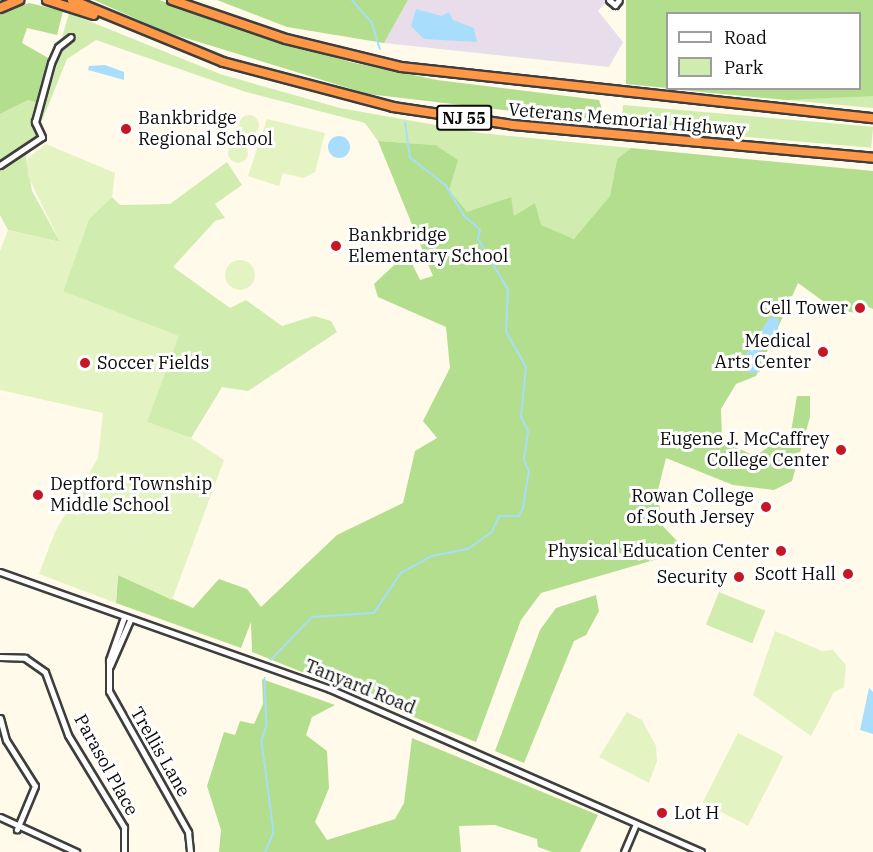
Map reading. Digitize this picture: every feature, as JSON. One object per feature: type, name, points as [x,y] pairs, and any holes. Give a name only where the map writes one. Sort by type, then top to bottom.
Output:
[{"type":"highway","points":[[0,8],[19,0]]},
{"type":"highway","points":[[46,0],[107,17]]},
{"type":"highway","name":"Veterans Memorial Highway","points":[[72,0],[107,17],[222,62],[393,107],[513,125],[873,158]]},
{"type":"highway","name":"Veterans Memorial Highway","points":[[172,0],[311,46],[405,68],[873,117]]},
{"type":"street","points":[[609,0],[615,5],[619,0]]},
{"type":"street","points":[[0,165],[42,136],[35,122],[51,63],[57,47],[71,36]]},
{"type":"street","name":"Tanyard Road","points":[[0,572],[340,693],[701,852]]},
{"type":"street","name":"Trellis Lane","points":[[127,619],[110,666],[114,702],[188,832],[190,852]]},
{"type":"street","name":"Parasol Place","points":[[0,657],[25,658],[45,672],[68,735],[124,827],[124,852]]},
{"type":"street","points":[[0,718],[6,741],[35,786],[17,829]]},
{"type":"street","points":[[0,817],[17,829],[76,852]]},
{"type":"street","points":[[624,852],[636,824]]},
{"type":"shaded area","points":[[408,0],[608,0],[598,11],[623,42],[609,67],[384,43]]},
{"type":"green space","points":[[94,0],[159,0],[350,62],[437,80],[599,100],[606,122],[368,94],[166,32]]},
{"type":"green space","points":[[217,0],[408,0],[384,43],[287,27]]},
{"type":"green space","points":[[626,0],[873,0],[873,96],[786,100],[681,90],[861,90],[861,12],[666,12],[666,88],[626,84]]},
{"type":"green space","points":[[29,3],[63,11],[57,35],[27,28],[22,43],[50,59],[38,103],[28,100],[0,114],[0,13]]},
{"type":"green space","points":[[69,13],[220,74],[340,108],[480,133],[631,148],[617,159],[610,196],[575,239],[514,217],[510,197],[467,213],[449,190],[435,145],[378,141],[365,123],[243,91],[96,40],[67,59],[35,138],[24,147],[32,191],[60,242],[8,230],[0,215],[0,114],[28,100],[43,104]]},
{"type":"green space","points":[[791,96],[873,96],[873,108],[787,100]]},
{"type":"green space","points":[[623,105],[873,127],[871,148],[621,126]]},
{"type":"green space","points":[[249,115],[256,118],[259,125],[256,132],[249,135],[242,132],[239,125],[242,118]]},
{"type":"green space","points":[[267,119],[325,133],[315,172],[303,178],[283,173],[279,186],[248,176]]},
{"type":"green space","points":[[378,141],[435,145],[458,160],[449,190],[467,212],[511,197],[514,216],[535,203],[541,225],[574,239],[610,196],[617,159],[631,148],[873,171],[873,309],[858,302],[856,313],[834,309],[798,283],[756,376],[736,384],[721,409],[722,441],[755,456],[791,432],[797,396],[810,396],[810,417],[792,481],[774,490],[733,485],[666,458],[658,490],[661,524],[677,541],[679,558],[661,558],[541,593],[521,620],[476,742],[252,652],[251,622],[241,648],[116,603],[118,575],[193,608],[219,579],[247,589],[261,607],[337,535],[403,503],[415,451],[437,438],[423,421],[450,368],[446,327],[378,297],[374,284],[407,253],[420,280],[433,276]]},
{"type":"green space","points":[[234,143],[242,143],[248,149],[248,157],[242,163],[234,163],[228,157],[228,149]]},
{"type":"green space","name":"Soccer Fields","points":[[46,144],[115,173],[112,197],[89,219],[63,291],[179,336],[147,422],[191,438],[224,460],[172,600],[118,575],[116,603],[39,574],[55,532],[98,458],[103,413],[0,390],[0,251],[8,230],[60,242],[28,176],[27,159]]},
{"type":"green space","points":[[227,162],[242,185],[215,204],[225,218],[215,221],[173,267],[230,308],[246,300],[282,326],[314,316],[331,321],[337,332],[248,391],[222,387],[191,438],[147,422],[63,291],[89,219],[112,197],[120,205],[170,204]]},
{"type":"green space","points":[[240,260],[250,265],[255,275],[250,285],[240,290],[230,285],[225,275],[230,265]]},
{"type":"green space","points":[[719,592],[765,611],[752,643],[706,624]]},
{"type":"green space","points":[[596,595],[599,611],[586,635],[574,641],[524,763],[495,751],[540,630],[556,608]]},
{"type":"green space","points":[[775,631],[822,651],[833,650],[846,665],[844,687],[834,692],[811,736],[753,695]]},
{"type":"green space","points":[[262,679],[335,705],[312,717],[306,735],[327,751],[329,788],[315,822],[327,840],[395,819],[404,803],[412,738],[598,815],[580,852],[552,852],[538,847],[537,839],[495,825],[459,826],[461,852],[219,852],[221,830],[207,786],[224,732],[235,735],[240,721],[254,724],[263,704]]},
{"type":"green space","points":[[627,712],[642,720],[656,746],[657,761],[649,783],[599,757]]},
{"type":"green space","points":[[738,733],[783,756],[748,826],[703,802]]},
{"type":"water","points":[[416,9],[442,16],[449,12],[453,20],[474,28],[477,42],[424,39],[411,26]]},
{"type":"water","points":[[105,65],[124,72],[124,80],[88,70],[89,66]]},
{"type":"water","points":[[339,136],[347,139],[350,147],[347,155],[339,158],[331,155],[328,147],[331,139]]},
{"type":"water","points":[[770,317],[779,319],[778,329],[755,359],[760,372],[748,373],[746,354]]},
{"type":"water","points":[[869,688],[873,692],[873,734],[860,730]]},
{"type":"waterway","points":[[352,0],[372,22],[380,49]]},
{"type":"waterway","points":[[271,660],[312,617],[374,613],[401,573],[432,556],[468,549],[492,532],[499,516],[519,516],[523,508],[529,472],[524,460],[528,431],[521,417],[526,367],[506,332],[508,290],[478,239],[480,230],[464,216],[446,186],[410,158],[405,123]]},
{"type":"waterway","points":[[265,678],[267,725],[262,741],[274,832],[266,852]]},
{"type":"place","name":"Bankbridge Regional School","points":[[126,129]]},
{"type":"place","name":"Bankbridge Elementary School","points":[[336,246]]},
{"type":"place","name":"Cell Tower","points":[[860,308]]},
{"type":"place","name":"Medical Arts Center","points":[[823,352]]},
{"type":"place","name":"Soccer Fields","points":[[85,363]]},
{"type":"place","name":"Eugene J. McCaffrey College Center","points":[[841,450]]},
{"type":"place","name":"Deptford Township Middle School","points":[[38,495]]},
{"type":"place","name":"Rowan College of South Jersey","points":[[766,507]]},
{"type":"place","name":"Physical Education Center","points":[[781,551]]},
{"type":"place","name":"Scott Hall","points":[[848,574]]},
{"type":"place","name":"Security","points":[[739,577]]},
{"type":"place","name":"Lot H","points":[[662,813]]}]
